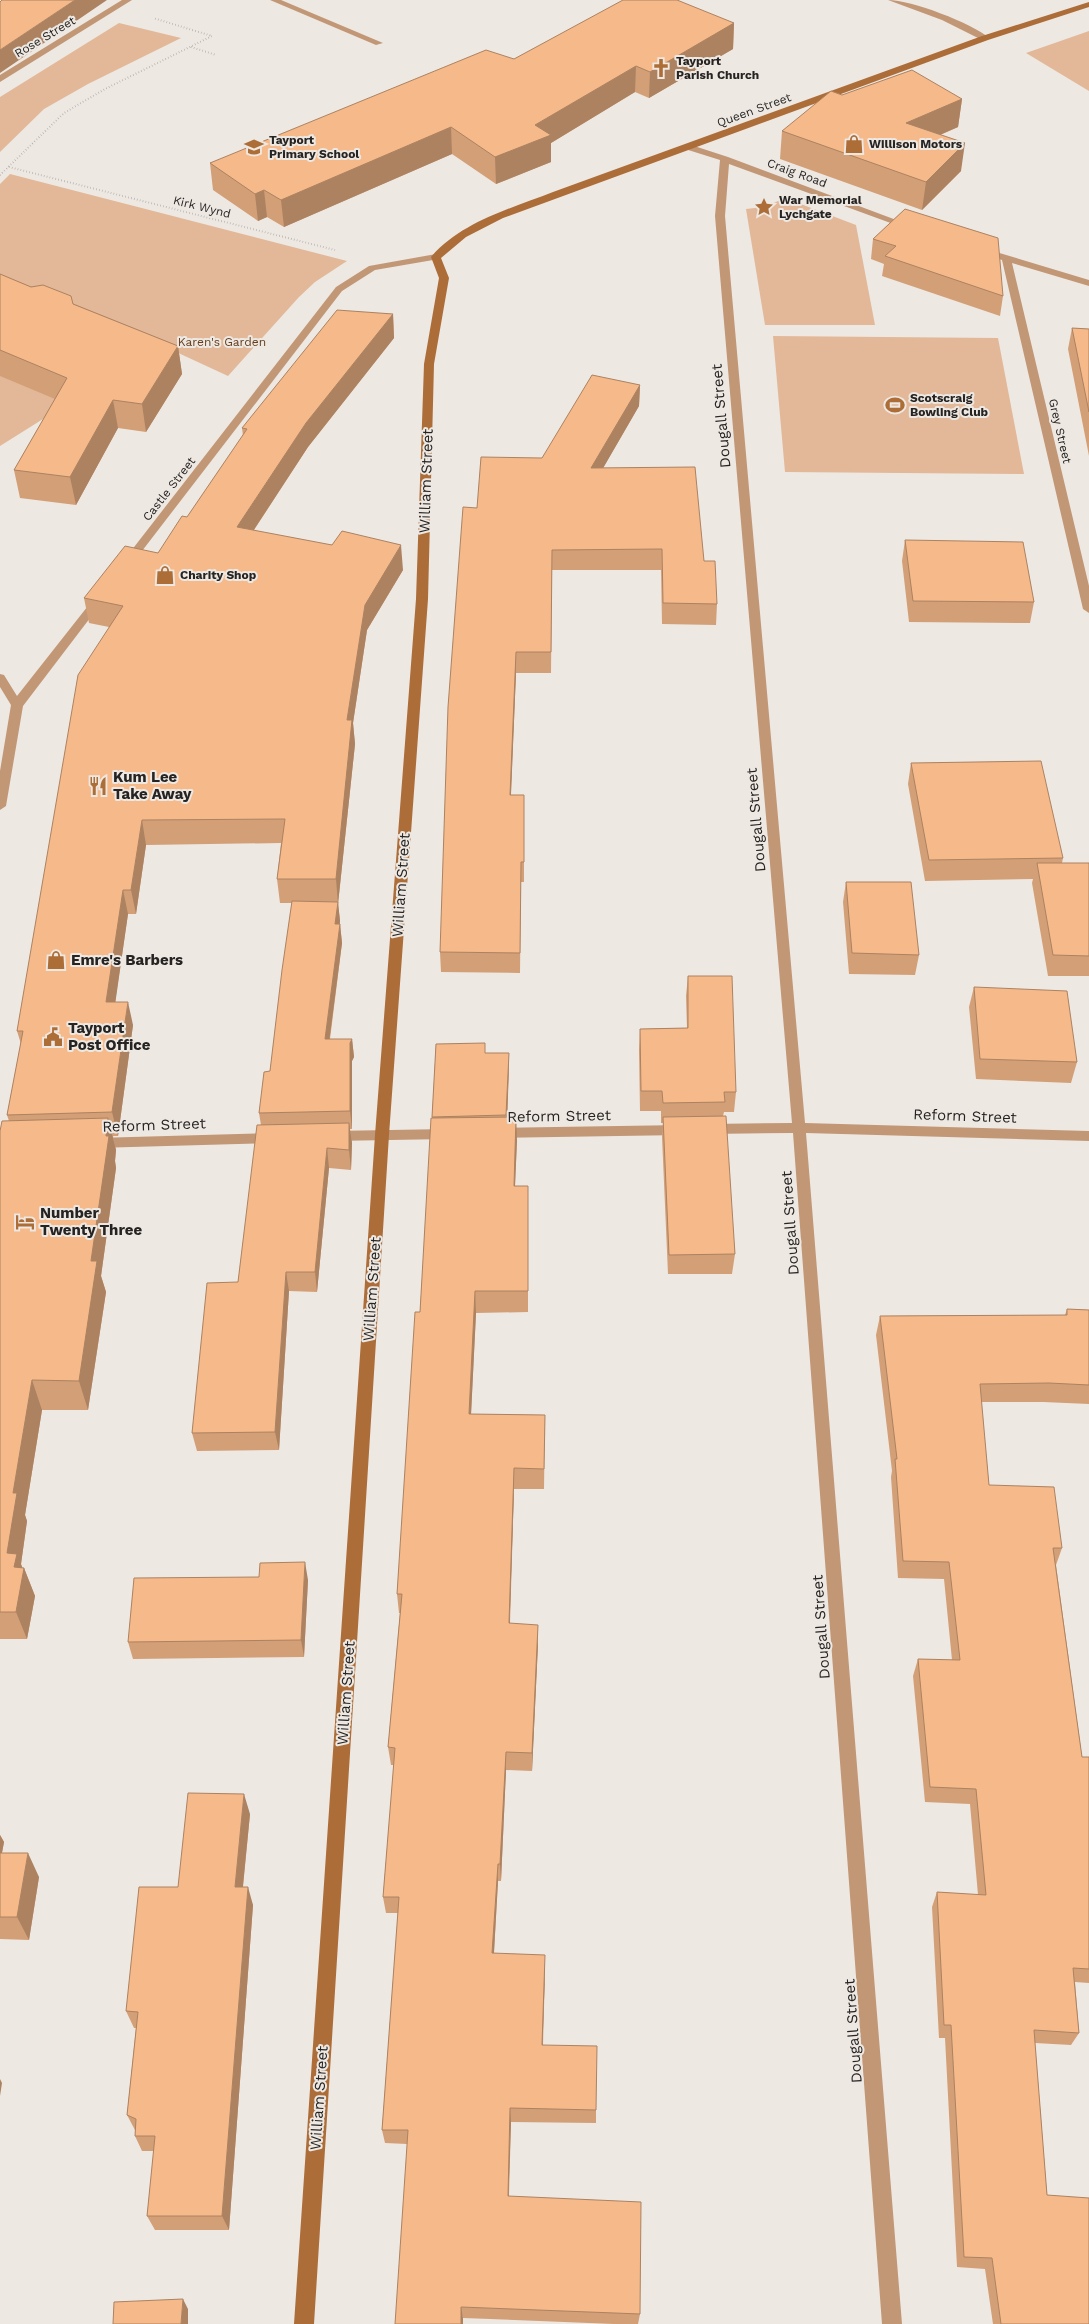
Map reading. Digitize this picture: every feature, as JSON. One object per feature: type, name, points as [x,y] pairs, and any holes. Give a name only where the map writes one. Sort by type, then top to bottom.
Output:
[{"type":"main road","name":"Queen Street","points":[[436,257],[463,235],[500,216],[556,194],[688,148],[985,38],[1089,4]]},
{"type":"main road","name":"William Street","points":[[304,2324],[382,1135],[422,599],[429,364],[444,278],[436,257]]},
{"type":"street","name":"Rose Street","points":[[0,79],[117,8],[127,0]]},
{"type":"street","points":[[274,0],[379,43]]},
{"type":"street","points":[[892,0],[945,18],[985,38]]},
{"type":"street","points":[[688,148],[725,159]]},
{"type":"street","name":"Craig Road","points":[[725,159],[923,231]]},
{"type":"street","name":"Dougall Street","points":[[725,159],[720,216],[799,1128],[892,2324]]},
{"type":"street","points":[[969,246],[1089,283]]},
{"type":"street","name":"Castle Street","points":[[121,571],[339,288],[372,268],[436,257]]},
{"type":"street","name":"Grey Street","points":[[1006,258],[1089,609]]},
{"type":"street","points":[[0,806],[18,705],[108,587]]},
{"type":"street","points":[[0,678],[18,705]]},
{"type":"street","name":"Reform Street","points":[[481,1133],[799,1128],[1089,1136]]},
{"type":"street","points":[[323,1136],[462,1133]]},
{"type":"street","name":"Reform Street","points":[[78,1144],[284,1138]]},
{"type":"path","points":[[0,175],[64,113],[105,89],[212,36],[117,8]]},
{"type":"path","points":[[191,47],[216,55]]},
{"type":"path","name":"Kirk Wynd","points":[[8,167],[392,264]]},
{"type":"green space","points":[[119,23],[181,38],[88,84],[44,109],[0,152],[0,97]]},
{"type":"green space","points":[[1089,31],[1089,91],[1026,53]]},
{"type":"green space","name":"Karen's Garden","points":[[10,174],[347,261],[315,282],[299,297],[228,376],[161,345],[0,446],[0,184]]},
{"type":"green space","points":[[785,198],[856,225],[875,325],[765,325],[746,209],[764,207]]},
{"type":"green space","name":"Scotscraig Bowling Club","points":[[773,336],[998,338],[1024,474],[785,472]]},
{"type":"building","points":[[2,0],[75,0],[0,50],[0,2]]},
{"type":"building","points":[[623,0],[677,0],[734,23],[650,72],[636,66],[535,125],[551,135],[495,157],[451,127],[281,200],[264,190],[255,194],[210,163],[486,50],[514,59]]},
{"type":"building","points":[[912,70],[962,99],[906,123],[965,143],[926,182],[782,131],[831,91],[842,95]]},
{"type":"building","points":[[905,209],[998,238],[1003,296],[885,256],[896,246],[873,239]]},
{"type":"building","points":[[0,274],[31,287],[43,285],[71,296],[73,304],[178,346],[142,404],[113,400],[70,477],[14,470],[67,378],[0,350]]},
{"type":"building","points":[[337,310],[393,314],[306,423],[237,527],[332,545],[342,531],[401,545],[365,605],[347,720],[352,720],[336,879],[277,879],[285,819],[142,820],[131,890],[123,890],[106,1002],[128,1002],[112,1112],[7,1115],[23,1031],[17,1031],[78,675],[123,606],[84,598],[125,546],[158,553],[182,516],[187,517],[247,429],[242,428]]},
{"type":"building","points":[[1072,328],[1089,329],[1089,412]]},
{"type":"building","points":[[592,375],[640,385],[591,468],[695,467],[704,561],[715,561],[717,604],[663,603],[662,549],[552,550],[551,652],[516,652],[510,795],[524,795],[524,862],[521,862],[520,953],[440,952],[448,707],[463,507],[477,508],[481,457],[542,458]]},
{"type":"building","points":[[905,540],[1023,542],[1034,602],[913,601]]},
{"type":"building","points":[[1041,761],[1063,858],[929,860],[911,763]]},
{"type":"building","points":[[1037,863],[1089,863],[1089,956],[1053,955]]},
{"type":"building","points":[[846,882],[911,882],[919,955],[852,953]]},
{"type":"building","points":[[292,901],[338,902],[335,924],[340,924],[325,1039],[352,1039],[350,1043],[350,1111],[259,1113],[264,1072],[270,1071]]},
{"type":"building","points":[[688,976],[732,976],[736,1092],[724,1092],[725,1102],[663,1103],[662,1091],[641,1091],[640,1029],[688,1028]]},
{"type":"building","points":[[974,987],[1067,991],[1077,1062],[980,1059]]},
{"type":"building","points":[[485,1043],[485,1053],[509,1053],[506,1115],[432,1117],[436,1044]]},
{"type":"building","points":[[726,1116],[735,1254],[669,1255],[663,1117]]},
{"type":"building","points":[[516,1117],[514,1186],[528,1186],[528,1291],[475,1291],[469,1414],[545,1415],[544,1469],[514,1468],[509,1623],[538,1625],[532,1753],[506,1752],[500,1864],[498,1864],[492,1953],[545,1955],[542,2045],[597,2046],[596,2110],[510,2108],[508,2196],[641,2202],[640,2314],[461,2307],[461,2324],[395,2324],[408,2130],[382,2130],[399,1897],[383,1897],[395,1748],[388,1747],[402,1594],[397,1594],[415,1312],[420,1312],[431,1118]]},
{"type":"building","points":[[108,1118],[106,1136],[109,1136],[91,1261],[97,1261],[79,1381],[32,1380],[13,1493],[17,1493],[7,1553],[17,1554],[14,1567],[24,1568],[16,1612],[0,1612],[0,1131],[2,1121]]},
{"type":"building","points":[[349,1123],[349,1150],[327,1148],[315,1272],[286,1272],[275,1432],[192,1433],[207,1283],[238,1282],[257,1125]]},
{"type":"building","points":[[1067,1309],[1089,1310],[1089,1385],[1049,1383],[980,1384],[989,1485],[1054,1487],[1062,1548],[1053,1548],[1082,1757],[1089,1757],[1089,1969],[1073,1968],[1079,2033],[1034,2030],[1047,2195],[1089,2198],[1089,2324],[1001,2324],[992,2258],[964,2257],[951,2025],[944,2025],[937,1892],[986,1895],[976,1789],[930,1787],[918,1659],[960,1660],[949,1562],[903,1561],[895,1459],[897,1459],[880,1316],[1067,1315]]},
{"type":"building","points":[[305,1562],[301,1640],[128,1642],[134,1578],[259,1577],[260,1563]]},
{"type":"building","points":[[188,1793],[244,1794],[235,1887],[248,1887],[222,2216],[147,2216],[155,2136],[135,2136],[136,2119],[127,2115],[138,2012],[126,2011],[139,1887],[178,1887]]},
{"type":"building","points":[[0,1853],[28,1853],[17,1917],[0,1917]]},
{"type":"building","points":[[183,2299],[181,2324],[113,2324],[114,2302]]},
{"type":"place","name":"Tayport Parish Church","points":[[661,68]]},
{"type":"place","name":"Willison Motors","points":[[854,144]]},
{"type":"place","name":"Tayport Primary School","points":[[254,147]]},
{"type":"place","name":"War Memorial Lychgate","points":[[764,207]]},
{"type":"place","name":"Scotscraig Bowling Club","points":[[895,405]]},
{"type":"place","name":"Charity Shop","points":[[165,575]]},
{"type":"place","name":"Kum Lee Take Away","points":[[98,786]]},
{"type":"place","name":"Emre's Barbers","points":[[56,960]]},
{"type":"place","name":"Tayport Post Office","points":[[53,1037]]},
{"type":"place","name":"Number Twenty Three","points":[[25,1222]]}]
